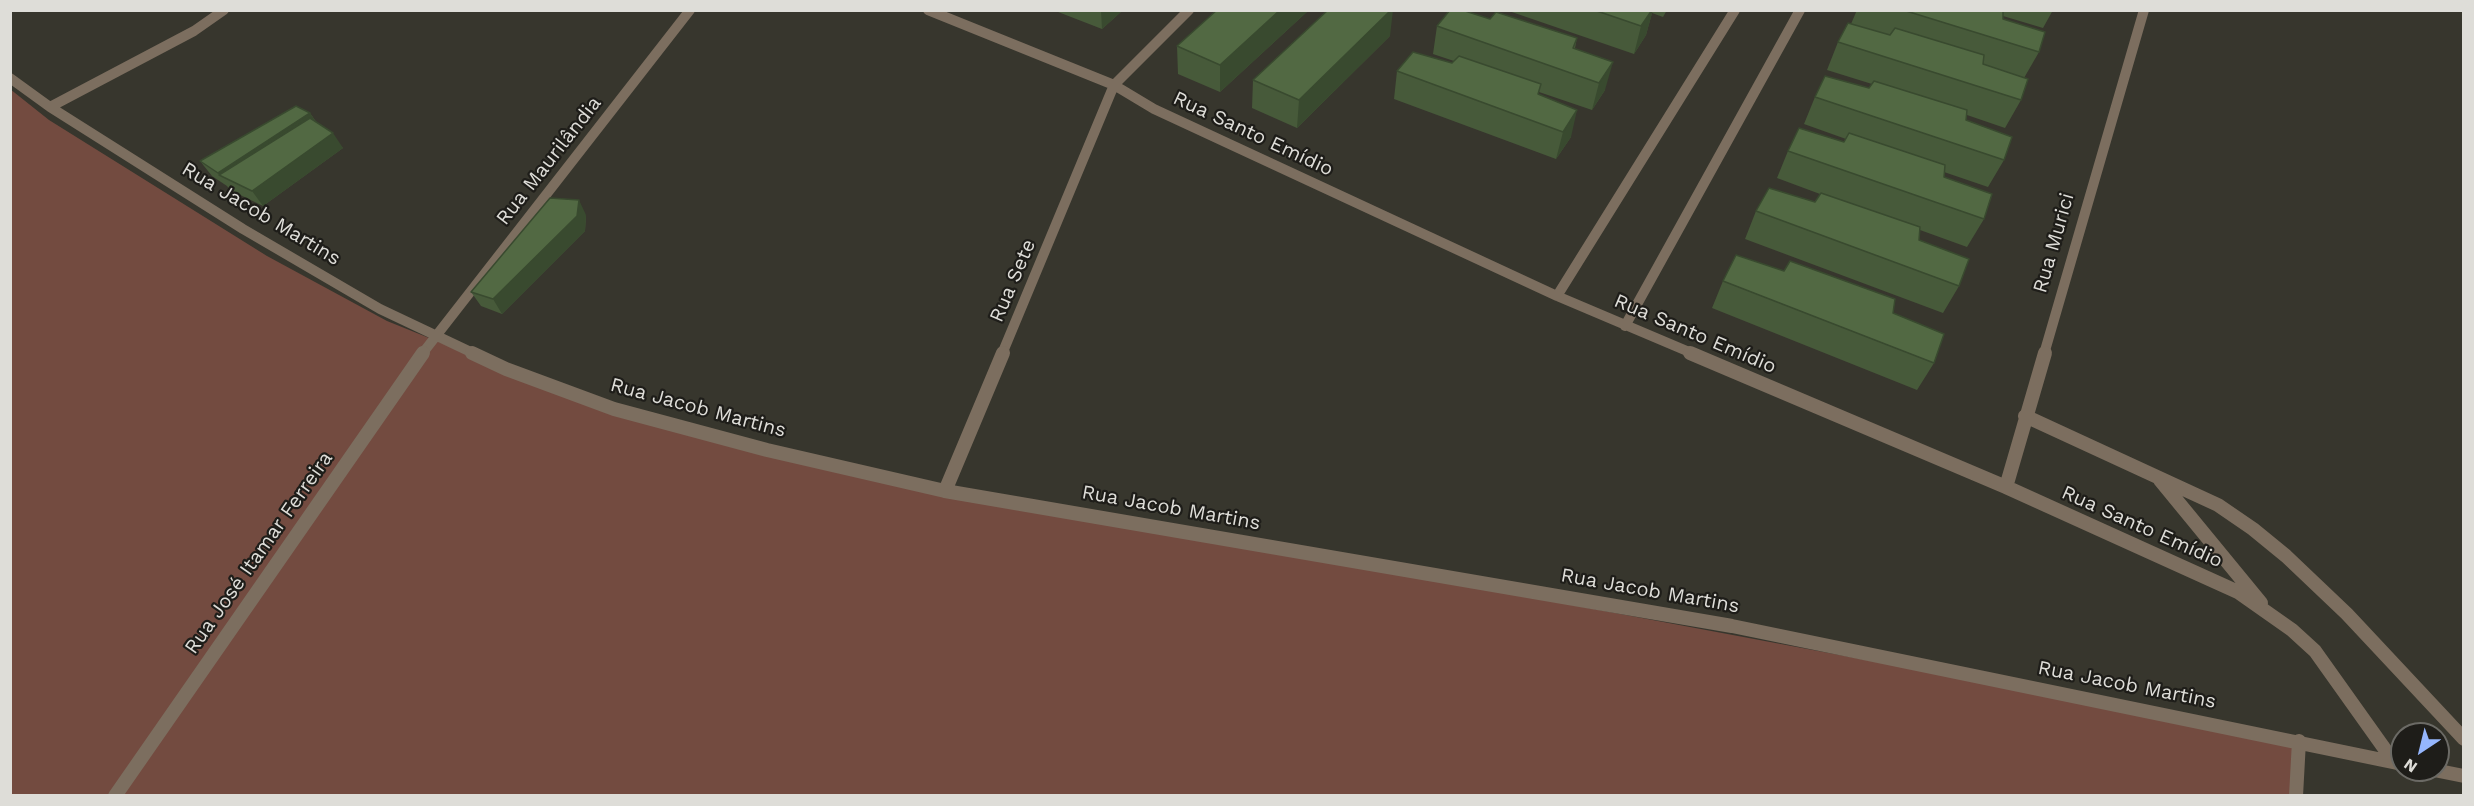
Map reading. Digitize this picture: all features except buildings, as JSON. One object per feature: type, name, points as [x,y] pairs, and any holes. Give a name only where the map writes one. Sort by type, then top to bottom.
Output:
[{"type":"street","points":[[50,107],[194,31],[224,10]]},
{"type":"street","name":"Rua Maurilândia","points":[[436,334],[690,10]]},
{"type":"street","name":"Rua Santo Emídio","points":[[927,10],[1113,85],[1154,109],[1557,296],[2006,487],[2238,592],[2292,630],[2315,651],[2390,752]]},
{"type":"street","points":[[1113,85],[1189,10]]},
{"type":"street","points":[[1557,296],[1735,10]]},
{"type":"street","points":[[1625,326],[1800,10]]},
{"type":"street","name":"Rua Murici","points":[[2006,487],[2144,10]]},
{"type":"street","name":"Rua Jacob Martins","points":[[10,78],[50,107],[243,229],[380,309],[506,369],[614,409],[767,450],[945,491],[1732,626],[2390,761]]},
{"type":"street","name":"Rua Sete","points":[[945,491],[1113,85]]},
{"type":"street","name":"Rua José Itamar Ferreira","points":[[115,795],[436,334]]},
{"type":"street","points":[[2025,416],[2218,505],[2244,522],[2284,554],[2330,599],[2463,739]]},
{"type":"street","points":[[2156,475],[2270,614]]},
{"type":"street","points":[[2296,795],[2299,741]]},
{"type":"shaded area","points":[[10,89],[49,120],[267,256],[387,321],[506,369],[767,450],[1113,519],[2299,741],[2296,795],[11,795]]}]
